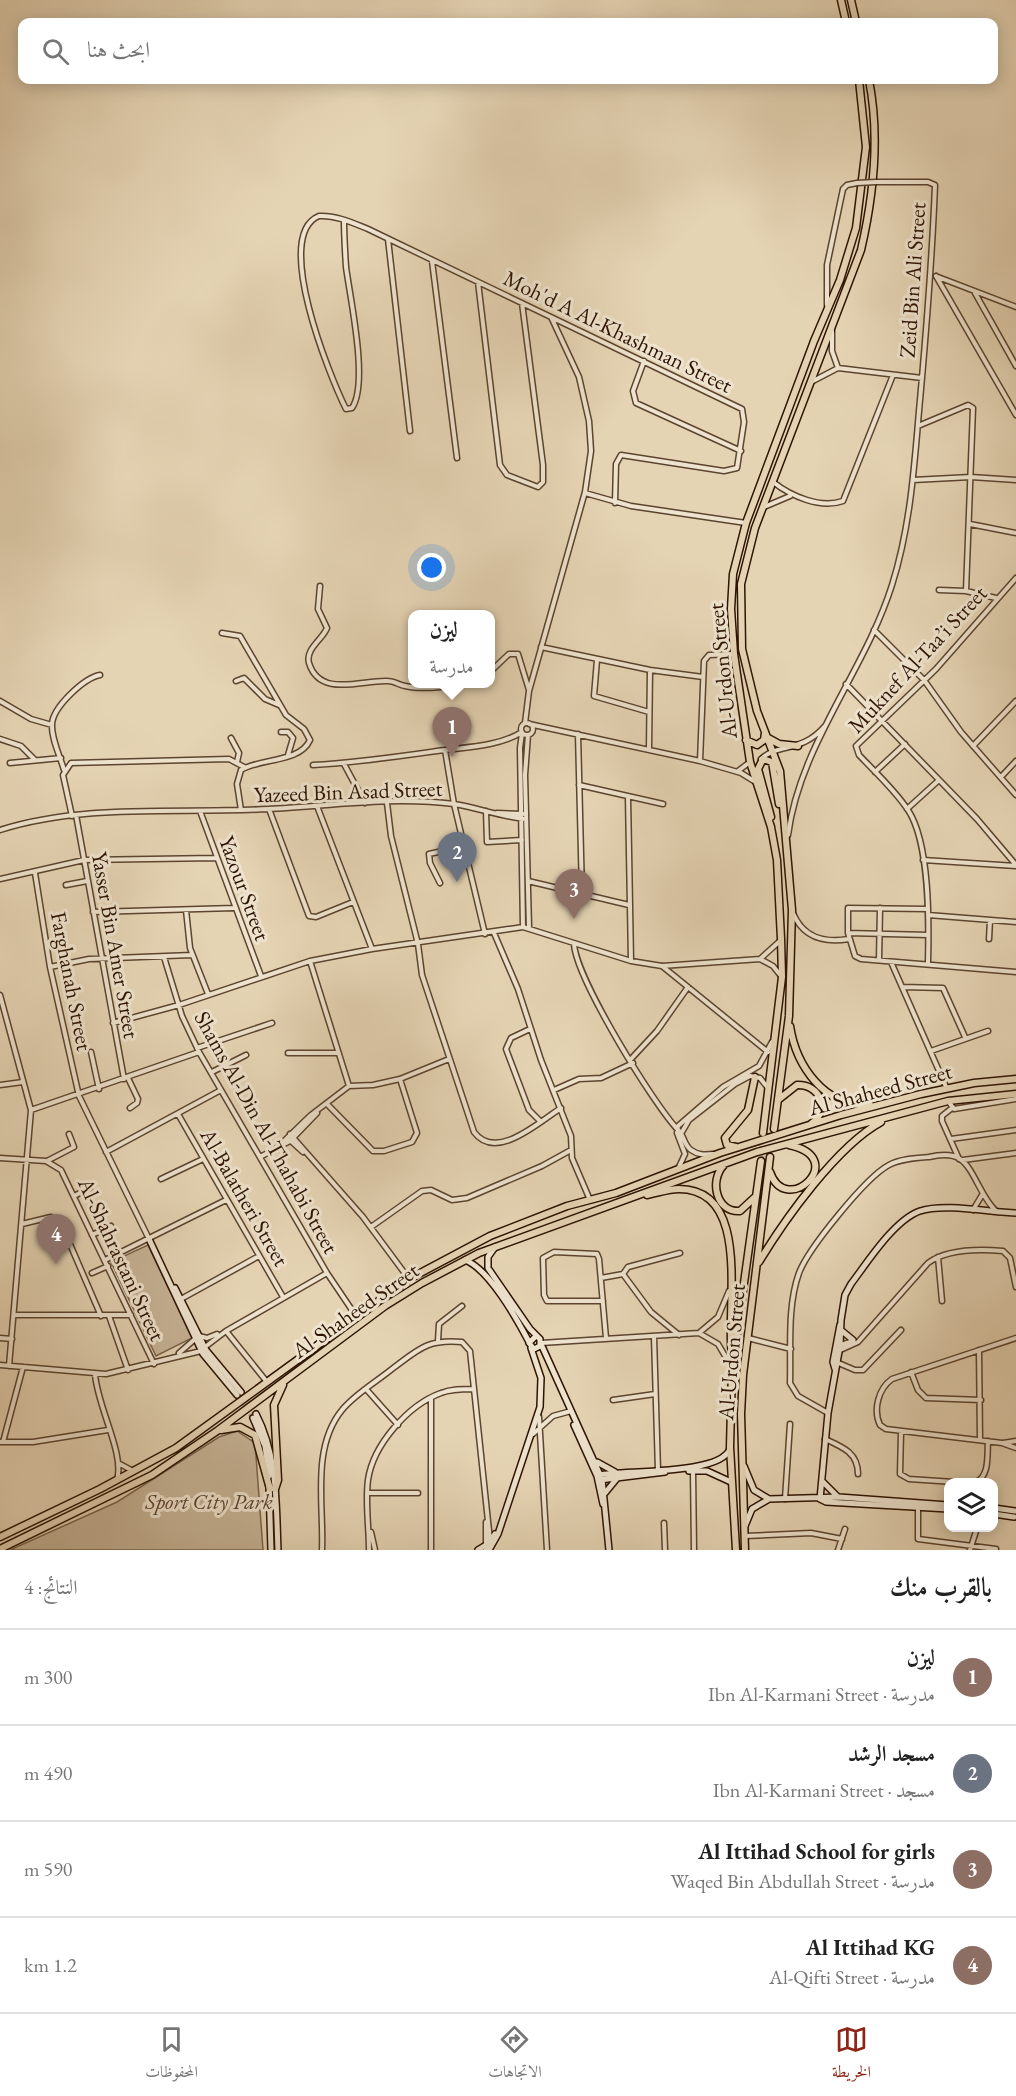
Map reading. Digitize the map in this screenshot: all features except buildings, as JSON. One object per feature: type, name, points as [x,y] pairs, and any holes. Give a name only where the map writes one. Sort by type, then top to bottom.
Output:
[{"type":"highway","points":[[841,0],[845,18]]},
{"type":"highway","points":[[850,0],[855,18]]},
{"type":"highway","name":"Al-Urdon Street","points":[[763,1133],[782,977],[777,860],[771,827],[754,781],[746,740],[734,654],[732,583],[736,555],[746,523],[827,307],[840,280],[856,228],[863,178],[865,126],[860,84]]},
{"type":"highway","name":"Al-Urdon Street","points":[[774,1129],[788,1019],[792,910],[780,771],[744,662],[740,618],[744,569],[763,507],[861,250],[869,210],[874,128],[868,84]]},
{"type":"highway","points":[[746,740],[757,745],[767,735],[779,744],[798,746]]},
{"type":"highway","points":[[771,827],[770,811],[758,769],[760,761],[766,758],[772,762],[783,825]]},
{"type":"highway","points":[[788,1019],[796,1054],[801,1065],[815,1082],[836,1099],[846,1102],[866,1106],[886,1103]]},
{"type":"highway","points":[[739,1147],[727,1145],[725,1138],[748,1110],[754,1074]]},
{"type":"highway","name":"Al Shaheed Street","points":[[798,1129],[886,1103],[947,1089],[1016,1079]]},
{"type":"highway","points":[[778,1100],[797,1085],[808,1086],[818,1094],[822,1104],[820,1115],[814,1122],[798,1129]]},
{"type":"highway","name":"Al Shaheed Street","points":[[785,1144],[893,1116],[1016,1094]]},
{"type":"highway","points":[[757,1265],[784,1221],[837,1159],[863,1132],[893,1116]]},
{"type":"highway","name":"Al-Shaheed Street","points":[[0,1537],[117,1481],[176,1448],[409,1279],[490,1236],[720,1153],[798,1129]]},
{"type":"highway","points":[[768,1168],[773,1180],[784,1188],[802,1187],[812,1179],[815,1167],[811,1156],[800,1148],[785,1144]]},
{"type":"highway","name":"Al-Shaheed Street","points":[[0,1549],[137,1483],[217,1431],[385,1306],[465,1260],[497,1246],[785,1144]]},
{"type":"highway","name":"Al-Urdon Street","points":[[746,1550],[741,1414],[747,1338],[770,1157]]},
{"type":"highway","points":[[732,1161],[721,1168],[717,1178],[716,1190],[722,1204],[730,1210],[740,1211],[756,1195]]},
{"type":"highway","name":"Al-Urdon Street","points":[[736,1550],[730,1447],[732,1366],[761,1161]]},
{"type":"highway","points":[[623,1201],[678,1189],[697,1193],[711,1200],[720,1210],[727,1229],[731,1287],[732,1366]]},
{"type":"highway","points":[[272,1489],[278,1480],[274,1405],[287,1380]]},
{"type":"highway","points":[[217,1431],[240,1427],[255,1435],[272,1489]]},
{"type":"street","name":"Zeid Bin Ali Street","points":[[787,842],[794,799],[827,723],[893,584],[906,529],[934,275],[935,185],[928,182],[876,182],[847,185],[843,189],[827,265],[827,282]]},
{"type":"street","name":"Moh'd A Al-Khashman Street","points":[[344,220],[346,267],[359,365],[357,396],[353,407],[348,410],[340,394],[305,295],[300,258],[306,226],[319,216],[344,220],[388,239],[742,409],[744,415],[741,451]]},
{"type":"street","points":[[388,239],[388,261],[410,431]]},
{"type":"street","points":[[432,261],[457,458]]},
{"type":"street","points":[[934,275],[975,293],[1016,307]]},
{"type":"street","points":[[934,275],[1016,415]]},
{"type":"street","points":[[827,307],[827,282],[832,284],[840,280]]},
{"type":"street","points":[[478,282],[500,465],[507,475],[538,488],[543,482],[543,465],[522,303]]},
{"type":"street","points":[[975,293],[1016,366]]},
{"type":"street","points":[[529,927],[522,840],[524,733],[527,724],[529,691],[585,492],[591,442],[585,399],[576,366],[552,319]]},
{"type":"street","points":[[832,327],[832,351],[838,368]]},
{"type":"street","points":[[615,502],[616,464],[621,455],[731,471],[738,467],[741,451],[636,403],[633,391],[644,362]]},
{"type":"street","points":[[808,385],[823,374],[838,368],[922,378]]},
{"type":"street","points":[[773,482],[791,496],[834,503],[841,503],[845,500],[892,375]]},
{"type":"street","points":[[918,426],[968,405],[974,413],[966,591]]},
{"type":"street","points":[[913,480],[971,477],[1016,480]]},
{"type":"street","points":[[585,492],[615,502],[746,523]]},
{"type":"street","points":[[763,507],[791,496]]},
{"type":"street","points":[[970,524],[1016,533]]},
{"type":"street","name":"Muknef Al-Taa’i Street","points":[[928,963],[928,912],[922,860],[915,826],[907,809],[858,753],[856,746],[924,681],[1016,578]]},
{"type":"street","points":[[320,586],[318,609],[327,623],[327,630],[312,650],[308,661],[314,672],[324,681],[345,686],[388,681],[408,685]]},
{"type":"street","points":[[939,590],[966,591],[996,598]]},
{"type":"street","points":[[873,630],[924,681],[973,746],[1016,795]]},
{"type":"street","points":[[222,633],[240,636],[256,659],[279,705],[310,740],[304,748],[288,756],[244,767],[238,774],[241,810]]},
{"type":"street","points":[[541,647],[650,670],[703,677]]},
{"type":"street","points":[[495,667],[509,654],[518,654],[529,691]]},
{"type":"street","points":[[700,761],[704,661],[709,655],[734,654]]},
{"type":"street","points":[[597,660],[594,696],[649,712]]},
{"type":"street","points":[[649,748],[650,670]]},
{"type":"street","points":[[0,701],[31,719],[52,725],[54,717],[77,687],[92,677],[100,675]]},
{"type":"street","points":[[236,681],[244,678],[265,699],[279,705]]},
{"type":"street","points":[[846,684],[883,720],[1016,866]]},
{"type":"street","points":[[973,746],[1016,701]]},
{"type":"street","points":[[760,761],[774,752],[798,746],[814,737],[827,723]]},
{"type":"street","points":[[527,724],[649,748],[737,771],[754,781]]},
{"type":"street","points":[[527,724],[533,729]]},
{"type":"street","name":"Yasser Bin Amer Street","points":[[52,725],[84,861],[113,1023],[126,1079],[138,1099],[137,1103],[130,1108]]},
{"type":"street","points":[[313,765],[344,764],[445,750],[508,739],[544,727]]},
{"type":"street","points":[[281,732],[288,732],[293,738],[288,756]]},
{"type":"street","points":[[578,734],[582,893]]},
{"type":"street","points":[[231,738],[239,753],[237,762]]},
{"type":"street","points":[[0,739],[21,746],[35,760]]},
{"type":"street","points":[[875,772],[905,744]]},
{"type":"street","points":[[445,750],[454,804],[485,934]]},
{"type":"street","points":[[10,763],[61,758]]},
{"type":"street","points":[[64,770],[71,763],[151,763],[214,759],[237,762],[244,767]]},
{"type":"street","points":[[1001,777],[1016,761]]},
{"type":"street","points":[[737,771],[750,762]]},
{"type":"street","points":[[344,764],[365,803]]},
{"type":"street","points":[[907,809],[939,780]]},
{"type":"street","points":[[579,785],[663,804]]},
{"type":"street","points":[[628,797],[631,961]]},
{"type":"street","name":"Yazeed Bin Asad Street","points":[[0,830],[29,822],[74,815],[269,809],[365,803],[454,804],[523,816]]},
{"type":"street","points":[[387,803],[392,836],[418,944],[422,975],[474,1132],[482,1141],[491,1143],[516,1137],[561,1108]]},
{"type":"street","points":[[317,806],[372,949]]},
{"type":"street","points":[[269,809],[308,915],[316,917],[353,902]]},
{"type":"street","name":"Yazour Street","points":[[200,811],[261,976]]},
{"type":"street","points":[[486,811],[488,842],[522,840]]},
{"type":"street","points":[[523,816],[525,881],[523,927]]},
{"type":"street","points":[[440,883],[430,863],[429,854],[465,846]]},
{"type":"street","points":[[0,879],[84,861],[216,858]]},
{"type":"street","points":[[922,860],[1016,866]]},
{"type":"street","name":"Farghanah Street","points":[[35,873],[50,967],[78,1096],[148,1239]]},
{"type":"street","points":[[66,885],[87,881]]},
{"type":"street","points":[[525,881],[629,905]]},
{"type":"street","points":[[93,912],[234,908]]},
{"type":"street","points":[[1016,922],[928,912],[848,908],[849,939],[858,959],[1016,972]]},
{"type":"street","points":[[879,960],[880,908]]},
{"type":"street","points":[[186,910],[192,955],[208,994]]},
{"type":"street","points":[[792,910],[798,925],[809,935],[829,940],[849,939]]},
{"type":"street","points":[[989,939],[990,920]]},
{"type":"street","points":[[113,1023],[179,1005],[310,961],[372,949],[523,927],[529,927],[574,944],[631,961],[662,966],[760,959],[773,966],[782,977]]},
{"type":"street","points":[[494,933],[518,989],[530,1029],[561,1108],[571,1136],[573,1161],[590,1201]]},
{"type":"street","points":[[848,933],[928,935]]},
{"type":"street","points":[[760,959],[781,939]]},
{"type":"street","points":[[574,944],[576,959],[589,986],[663,1113],[693,1151],[704,1155],[720,1153]]},
{"type":"street","points":[[50,967],[102,958],[192,955]]},
{"type":"street","name":"Shams Al-Din Al-Thahabi Street","points":[[164,957],[179,1005],[198,1050],[327,1273],[356,1316]]},
{"type":"street","points":[[310,961],[349,1086]]},
{"type":"street","points":[[891,961],[947,1089]]},
{"type":"street","points":[[662,966],[768,1052]]},
{"type":"street","points":[[554,1090],[579,1080],[601,1078],[632,1061],[657,1031],[688,987]]},
{"type":"street","points":[[903,987],[943,988],[965,1037]]},
{"type":"street","points":[[0,995],[2,1014],[31,1110],[9,1366]]},
{"type":"street","points":[[31,1110],[99,1089],[272,1023]]},
{"type":"street","points":[[530,1029],[511,1038],[507,1052],[529,1110],[540,1121]]},
{"type":"street","points":[[679,1131],[689,1120],[735,1084],[754,1074],[763,1062],[776,1031]]},
{"type":"street","points":[[931,1051],[965,1037],[988,1031]]},
{"type":"street","points":[[91,1052],[99,1089]]},
{"type":"street","points":[[288,1053],[338,1053]]},
{"type":"street","points":[[212,1072],[246,1055]]},
{"type":"street","points":[[260,1157],[290,1138],[349,1086],[373,1085],[400,1079],[449,1059]]},
{"type":"street","points":[[754,1074],[764,1081],[769,1089]]},
{"type":"street","points":[[327,1104],[373,1151],[384,1151],[412,1142],[416,1128],[400,1079]]},
{"type":"street","points":[[0,1085],[23,1082]]},
{"type":"street","points":[[106,1152],[221,1090]]},
{"type":"street","points":[[997,1212],[982,1195],[961,1160],[942,1118],[950,1105],[1014,1100],[1016,1107]]},
{"type":"street","name":"Al-Balatheri Street","points":[[178,1114],[283,1297]]},
{"type":"street","points":[[951,1139],[1016,1130]]},
{"type":"street","points":[[678,1170],[685,1154],[679,1131]]},
{"type":"street","points":[[0,1158],[46,1161],[74,1147],[69,1134]]},
{"type":"street","points":[[290,1138],[370,1227],[409,1279]]},
{"type":"street","points":[[370,1227],[422,1191],[431,1190],[452,1200],[467,1198],[542,1166],[571,1150]]},
{"type":"street","points":[[828,1413],[792,1390],[789,1383],[795,1289],[803,1263],[860,1191],[881,1170],[891,1164],[935,1156],[961,1160],[1016,1153]]},
{"type":"street","points":[[161,1179],[204,1159]]},
{"type":"street","name":"Al-Shahrastani Street","points":[[46,1161],[61,1170],[153,1364]]},
{"type":"street","points":[[74,1196],[90,1188]]},
{"type":"street","points":[[973,1211],[982,1195]]},
{"type":"street","points":[[105,1260],[226,1200]]},
{"type":"street","points":[[820,1498],[837,1348],[844,1300],[850,1284],[903,1221],[927,1209],[1016,1213]]},
{"type":"street","points":[[22,1224],[51,1217],[60,1221],[100,1316]]},
{"type":"street","points":[[92,1234],[111,1226]]},
{"type":"street","points":[[148,1239],[180,1299],[197,1338]]},
{"type":"street","points":[[148,1239],[203,1349],[239,1394]]},
{"type":"street","points":[[497,1246],[488,1257],[487,1264],[537,1343],[599,1477],[604,1493],[607,1550]]},
{"type":"street","points":[[837,1348],[856,1340],[928,1263],[938,1257],[957,1253],[1003,1251],[1011,1261],[1016,1287]]},
{"type":"street","points":[[603,1301],[547,1301],[544,1295],[543,1258],[554,1252],[596,1253],[599,1258],[601,1278],[603,1301],[606,1338]]},
{"type":"street","points":[[601,1278],[623,1274],[628,1267],[680,1253]]},
{"type":"street","points":[[180,1299],[259,1256]]},
{"type":"street","points":[[938,1257],[942,1301]]},
{"type":"street","points":[[465,1260],[479,1268],[517,1321],[537,1343],[542,1390],[533,1434],[500,1529],[489,1548],[478,1550]]},
{"type":"street","points":[[479,1268],[481,1264],[487,1264]]},
{"type":"street","points":[[92,1273],[108,1266]]},
{"type":"street","points":[[0,1365],[95,1374],[153,1364],[176,1355],[203,1349],[226,1331],[327,1273]]},
{"type":"street","points":[[623,1274],[651,1312],[679,1335]]},
{"type":"street","points":[[537,1343],[699,1333],[718,1317],[731,1287]]},
{"type":"street","points":[[438,1341],[439,1324],[462,1306]]},
{"type":"street","points":[[15,1315],[131,1315]]},
{"type":"street","points":[[109,1316],[128,1370]]},
{"type":"street","points":[[841,1328],[856,1340]]},
{"type":"street","points":[[835,1364],[863,1370],[901,1330]]},
{"type":"street","points":[[176,1355],[190,1346],[197,1338],[207,1338],[226,1331]]},
{"type":"street","points":[[226,1331],[267,1382]]},
{"type":"street","points":[[699,1333],[718,1344],[732,1366]]},
{"type":"street","points":[[654,1337],[658,1471]]},
{"type":"street","points":[[0,1338],[12,1339]]},
{"type":"street","points":[[747,1338],[791,1349]]},
{"type":"street","points":[[1002,1443],[1016,1442],[1016,1448],[988,1441],[901,1432],[880,1425],[876,1411],[878,1399],[887,1382],[1016,1338]]},
{"type":"street","points":[[323,1550],[322,1472],[325,1444],[342,1410],[423,1346],[438,1341],[462,1342],[468,1345],[489,1548]]},
{"type":"street","points":[[979,1350],[980,1440]]},
{"type":"street","points":[[23,1367],[1,1442],[33,1442],[108,1430]]},
{"type":"street","points":[[911,1372],[918,1390],[926,1398],[981,1400]]},
{"type":"street","points":[[95,1374],[108,1430],[120,1464],[117,1481]]},
{"type":"street","points":[[366,1389],[398,1425]]},
{"type":"street","points":[[369,1550],[368,1479],[375,1457],[398,1425],[431,1398],[447,1391],[473,1389]]},
{"type":"street","points":[[613,1400],[655,1394]]},
{"type":"street","points":[[431,1398],[431,1550]]},
{"type":"street","points":[[533,1434],[553,1416],[569,1411]]},
{"type":"street","points":[[569,1411],[596,1461],[607,1550]]},
{"type":"street","points":[[255,1416],[269,1445],[278,1547],[283,1550]]},
{"type":"street","points":[[538,1416],[547,1550]]},
{"type":"street","points":[[785,1499],[790,1424]]},
{"type":"street","points":[[901,1432],[900,1474],[909,1479],[944,1481]]},
{"type":"street","points":[[825,1439],[851,1454],[858,1464],[858,1474]]},
{"type":"street","points":[[982,1478],[988,1441]]},
{"type":"street","points":[[693,1469],[722,1459],[730,1447]]},
{"type":"street","points":[[596,1461],[618,1474]]},
{"type":"street","points":[[744,1463],[754,1490],[769,1499]]},
{"type":"street","points":[[120,1464],[134,1472]]},
{"type":"street","points":[[599,1477],[693,1469],[717,1474],[731,1482]]},
{"type":"street","points":[[693,1469],[694,1550]]},
{"type":"street","points":[[604,1493],[618,1474]]},
{"type":"street","points":[[822,1481],[839,1497]]},
{"type":"street","points":[[271,1550],[272,1489]]},
{"type":"street","points":[[368,1493],[418,1493]]},
{"type":"street","points":[[745,1528],[752,1509],[769,1499],[839,1497],[944,1507]]},
{"type":"street","points":[[820,1498],[826,1502],[944,1507]]},
{"type":"street","points":[[918,1507],[918,1539],[971,1548],[996,1549]]},
{"type":"street","points":[[998,1509],[1015,1514]]},
{"type":"street","points":[[998,1514],[1015,1514]]},
{"type":"street","points":[[664,1523],[666,1550]]},
{"type":"street","points":[[370,1526],[375,1550]]},
{"type":"street","points":[[838,1550],[845,1529]]},
{"type":"street","points":[[971,1548],[976,1532]]},
{"type":"street","points":[[745,1536],[811,1533],[842,1539]]},
{"type":"green space","points":[[148,1245],[192,1338],[156,1356],[111,1262]]},
{"type":"green space","name":"Sport City Park","points":[[237,1431],[255,1443],[263,1550],[10,1550],[117,1502],[219,1437]]},
{"type":"tunnel","points":[[761,1161],[763,1133]]},
{"type":"tunnel","points":[[241,1392],[256,1414]]},
{"type":"tunnel","points":[[237,1395],[253,1418]]},
{"type":"place","name":"ليزن","points":[[452,757]]},
{"type":"place","name":"مسجد الرشد","points":[[457,882]]},
{"type":"place","name":"Al Ittihad School for girls","points":[[574,919]]},
{"type":"place","name":"Al Ittihad KG","points":[[56,1264]]}]
